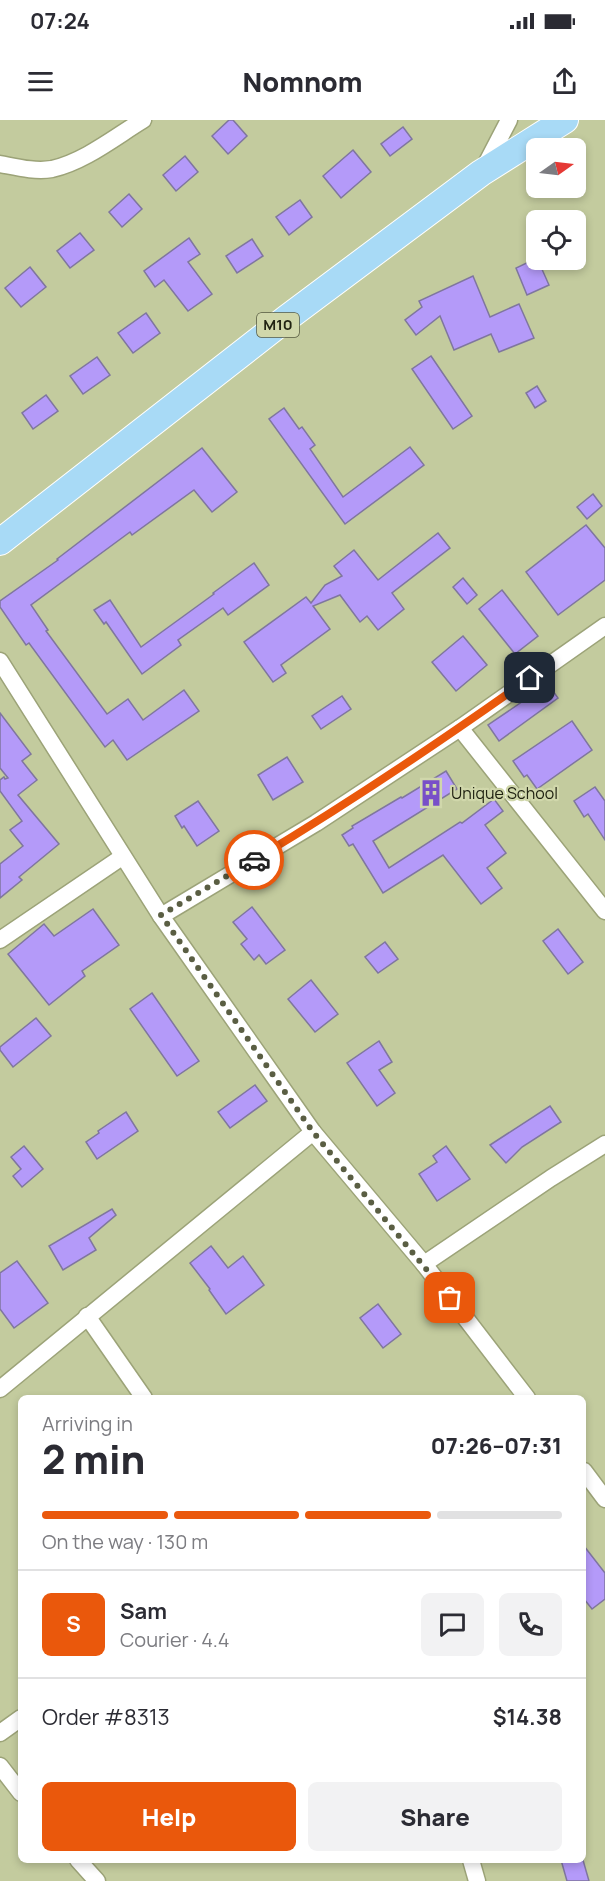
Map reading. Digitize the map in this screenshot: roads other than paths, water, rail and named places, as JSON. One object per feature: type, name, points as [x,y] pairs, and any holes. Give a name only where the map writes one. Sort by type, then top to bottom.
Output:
[{"type":"main road","name":"M10","points":[[0,542],[287,318],[481,173],[565,120]]},
{"type":"street","points":[[0,164],[27,169],[58,167],[73,162],[143,120]]},
{"type":"street","points":[[481,173],[508,120]]},
{"type":"street","points":[[161,915],[316,823],[460,728],[605,626]]},
{"type":"street","points":[[0,661],[122,857],[313,1132],[424,1264],[525,1395]]},
{"type":"street","points":[[460,728],[605,911]]},
{"type":"street","points":[[0,940],[122,857]]},
{"type":"street","points":[[0,1389],[313,1132]]},
{"type":"street","points":[[424,1264],[605,1144]]},
{"type":"street","points":[[87,1316],[142,1395]]},
{"type":"street","points":[[586,1474],[605,1499]]},
{"type":"street","points":[[0,1733],[18,1720]]},
{"type":"street","points":[[0,1766],[18,1790]]},
{"type":"street","points":[[81,1863],[97,1881]]},
{"type":"street","points":[[472,1863],[477,1881]]},
{"type":"place","name":"Unique School","points":[[431,793]]}]
